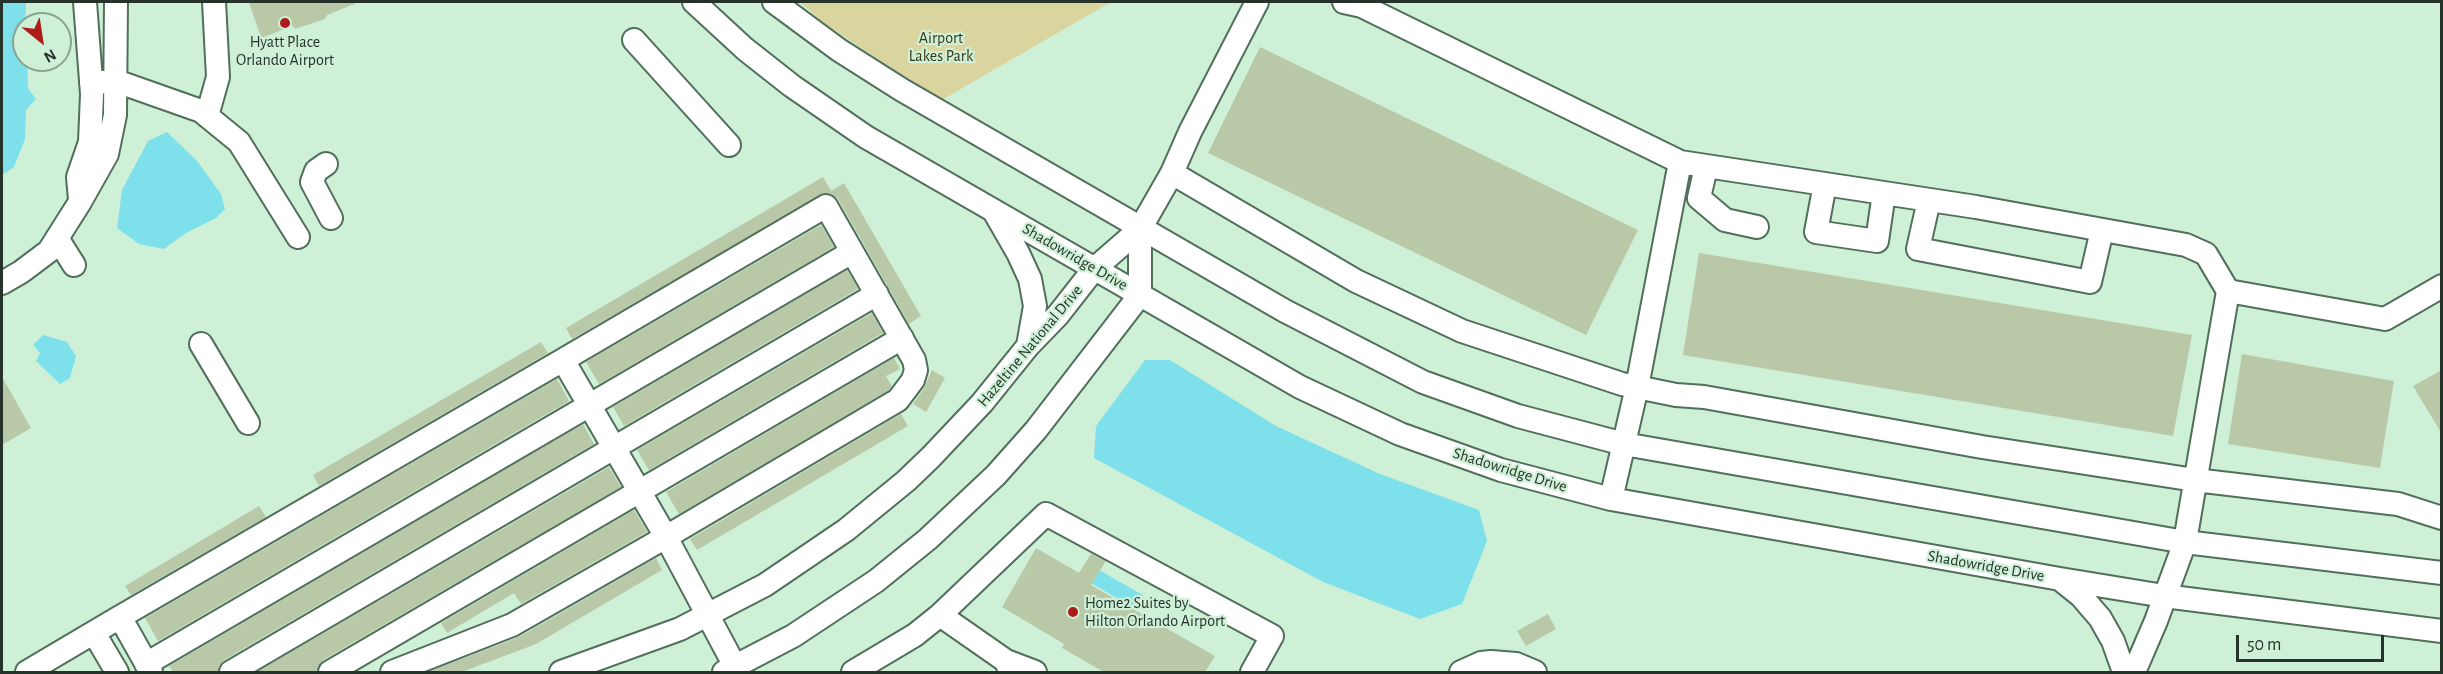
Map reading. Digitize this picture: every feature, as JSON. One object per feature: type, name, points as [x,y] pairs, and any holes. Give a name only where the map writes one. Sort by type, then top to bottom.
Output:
[{"type":"street","points":[[80,202],[78,177],[90,141],[91,84],[85,2]]},
{"type":"street","points":[[2,283],[21,272],[48,251],[80,202],[107,154],[116,115],[116,2]]},
{"type":"street","points":[[207,116],[218,77],[214,2]]},
{"type":"street","name":"Shadowridge Drive","points":[[694,2],[745,49],[825,110],[866,137],[1300,387],[1400,434],[1501,470],[1611,499],[2164,596],[2442,632]]},
{"type":"street","points":[[774,2],[871,71],[1140,229],[1303,321],[1423,382],[1518,416],[1624,444],[2185,542],[2442,573]]},
{"type":"street","points":[[563,360],[666,537],[708,616],[732,671],[793,636],[858,594],[904,560],[951,519],[1024,444],[1140,295],[1140,229],[1172,173],[1190,132],[1257,2]]},
{"type":"street","points":[[1344,2],[1362,6],[1680,162],[1929,200],[2102,230],[2186,245],[2206,254],[2228,291],[2185,542],[2156,621],[2134,672]]},
{"type":"street","points":[[634,40],[729,146]]},
{"type":"street","points":[[91,84],[116,81],[162,95],[201,111],[239,142],[298,237]]},
{"type":"street","points":[[1611,499],[1637,387],[1680,162]]},
{"type":"street","points":[[326,164],[316,171],[312,182],[331,218]]},
{"type":"street","points":[[1706,167],[1699,198],[1725,220],[1757,227]]},
{"type":"street","points":[[1172,173],[1356,280],[1462,331],[1593,375],[1637,387],[1982,447],[2195,480],[2398,504],[2442,518]]},
{"type":"street","points":[[1825,184],[1816,232],[1867,240],[1878,241],[1884,193]]},
{"type":"street","points":[[1929,200],[1918,249],[2090,282],[2102,230]]},
{"type":"street","points":[[27,672],[53,666],[94,633],[120,617],[826,206],[914,360],[915,370],[907,391],[898,400],[512,625],[392,672]]},
{"type":"street","points":[[993,210],[1030,279],[1035,306],[1028,346]]},
{"type":"street","name":"Hazeltine National Drive","points":[[561,672],[649,642],[708,616],[807,558],[846,530],[906,481],[960,428],[1028,346],[1058,315],[1094,269],[1140,229]]},
{"type":"street","points":[[57,238],[74,265]]},
{"type":"street","points":[[120,617],[148,668],[852,252]]},
{"type":"street","points":[[2228,291],[2385,319],[2442,286]]},
{"type":"street","points":[[231,672],[877,294]]},
{"type":"street","points":[[330,672],[902,338]]},
{"type":"street","points":[[201,344],[248,423]]},
{"type":"street","points":[[853,672],[915,635],[940,615],[1046,514],[1272,636],[1252,672]]},
{"type":"street","points":[[2060,579],[2081,596],[2100,618],[2113,640],[2124,672]]},
{"type":"street","points":[[940,615],[1008,667],[1035,672]]},
{"type":"street","points":[[94,633],[117,672]]},
{"type":"street","points":[[1461,672],[1482,663],[1491,662],[1516,664],[1535,672]]},
{"type":"green space","name":"Airport Lakes Park","points":[[800,2],[1111,2],[940,101],[821,21]]},
{"type":"water","points":[[2,2],[26,2],[26,12],[12,12],[12,72],[27,72],[28,88],[36,99],[26,110],[25,139],[14,167],[2,175]]},
{"type":"water","points":[[167,132],[197,161],[221,194],[225,209],[216,218],[186,233],[164,249],[139,244],[117,228],[122,190],[148,141]]},
{"type":"water","points":[[43,335],[67,342],[76,356],[70,378],[60,384],[36,361],[40,353],[33,345]]},
{"type":"water","points":[[1145,360],[1170,360],[1276,426],[1380,474],[1479,510],[1487,541],[1462,604],[1420,619],[1323,582],[1094,458],[1096,426]]},
{"type":"water","points":[[1099,570],[1143,595],[1135,609],[1091,583]]},
{"type":"building","name":"Hyatt Place Orlando Airport","points":[[249,2],[359,2],[327,15],[325,19],[295,29],[293,26],[261,38]]},
{"type":"building","points":[[1260,47],[1638,230],[1586,335],[1208,153]]},
{"type":"building","points":[[823,177],[831,191],[844,183],[921,316],[909,324],[838,199],[832,194],[825,193],[572,339],[566,328]]},
{"type":"building","points":[[821,225],[834,247],[599,384],[586,362]]},
{"type":"building","points":[[1699,253],[2192,335],[2173,436],[1683,355]]},
{"type":"building","points":[[847,270],[858,289],[624,426],[613,407]]},
{"type":"building","points":[[872,313],[883,333],[649,470],[637,450]]},
{"type":"building","points":[[541,342],[548,353],[319,486],[313,475]]},
{"type":"building","points":[[2242,354],[2394,381],[2380,468],[2228,444]]},
{"type":"building","points":[[894,358],[900,369],[886,376],[892,386],[889,390],[679,514],[666,492]]},
{"type":"building","points":[[932,370],[945,378],[926,412],[913,404]]},
{"type":"building","points":[[2442,370],[2442,434],[2413,386]]},
{"type":"building","points":[[2,377],[31,428],[2,445]]},
{"type":"building","points":[[557,379],[569,401],[158,641],[145,618]]},
{"type":"building","points":[[901,414],[908,426],[697,550],[690,539]]},
{"type":"building","points":[[583,424],[594,444],[224,660],[218,672],[173,672],[169,666]]},
{"type":"building","points":[[609,467],[621,487],[323,660],[317,670],[313,672],[257,672]]},
{"type":"building","points":[[259,506],[266,517],[131,595],[125,586]]},
{"type":"building","points":[[634,510],[647,532],[521,604],[514,593],[447,633],[441,623]]},
{"type":"building","name":"Home2 Suites by Hilton Orlando Airport","points":[[1036,548],[1079,573],[1091,554],[1106,561],[1091,585],[1215,656],[1205,672],[1104,672],[1062,648],[1064,644],[1002,607]]},
{"type":"building","points":[[656,558],[662,570],[536,644],[462,672],[428,672],[519,637]]},
{"type":"building","points":[[1548,614],[1556,629],[1526,646],[1517,631]]},
{"type":"place","name":"Hyatt Place Orlando Airport","points":[[285,23]]},
{"type":"place","name":"Home2 Suites by Hilton Orlando Airport","points":[[1073,612]]}]
